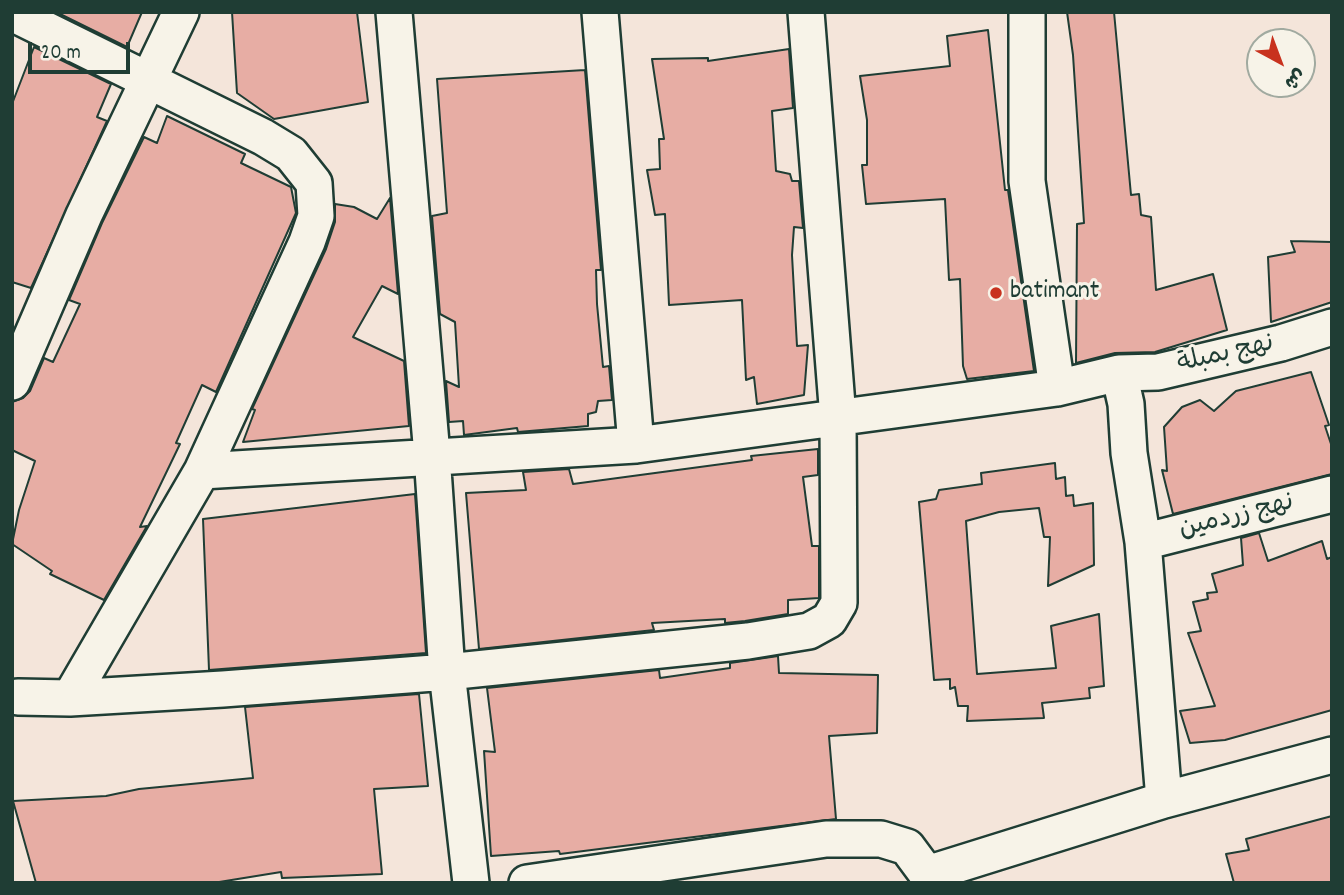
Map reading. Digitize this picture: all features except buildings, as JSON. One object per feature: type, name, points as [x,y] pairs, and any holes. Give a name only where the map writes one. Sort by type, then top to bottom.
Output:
[{"type":"street","points":[[12,382],[84,215],[181,12]]},
{"type":"street","points":[[394,12],[432,455],[447,672],[471,883]]},
{"type":"street","points":[[600,12],[636,445]]},
{"type":"street","points":[[14,695],[70,698],[447,672],[748,641],[809,631],[829,620],[839,603],[838,418],[806,12]]},
{"type":"street","points":[[1027,12],[1027,181],[1057,388]]},
{"type":"street","points":[[12,13],[150,79],[291,154],[314,183],[316,216],[307,242],[202,471],[70,698]]},
{"type":"street","name":"نهج بمبلة","points":[[202,471],[432,455],[636,445],[1057,388],[1119,373],[1158,372],[1281,343],[1332,327]]},
{"type":"street","points":[[1119,373],[1126,404],[1129,453],[1143,542],[1164,800]]},
{"type":"street","name":"نهج زردمين","points":[[1143,542],[1332,494]]},
{"type":"street","points":[[527,883],[826,839],[881,839],[907,847],[927,878],[1164,800],[1332,755]]},
{"type":"place","name":"batimant","points":[[996,293]]}]
